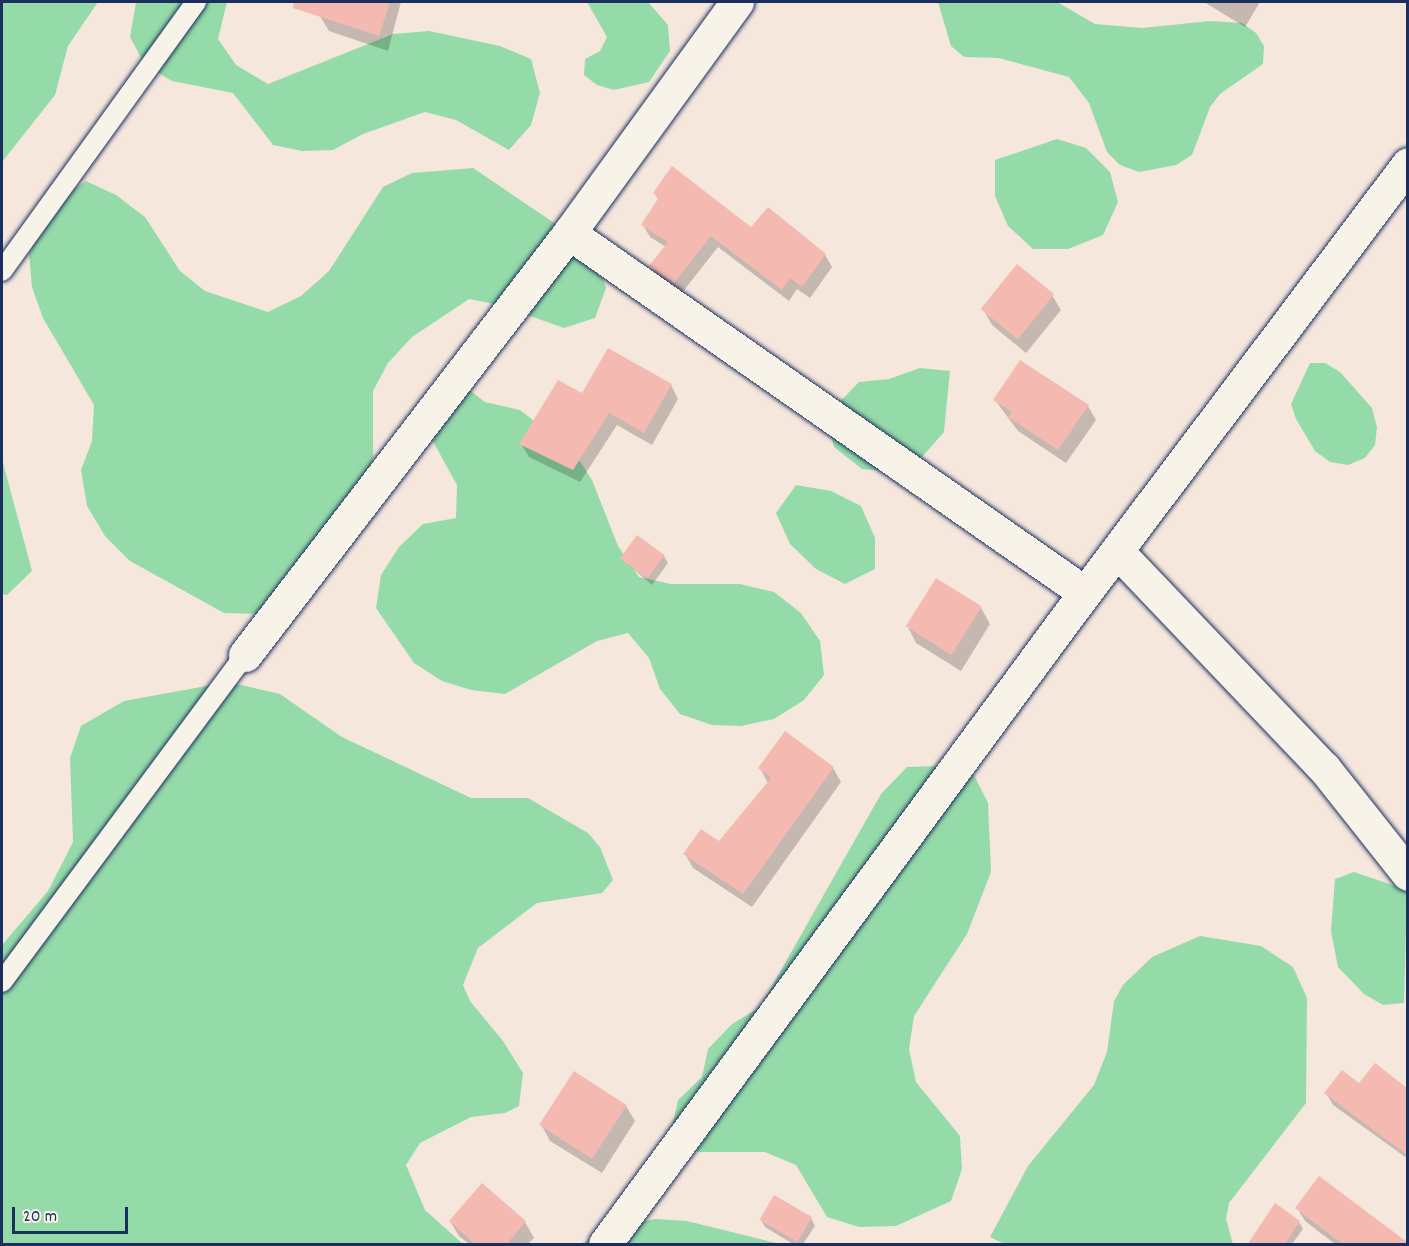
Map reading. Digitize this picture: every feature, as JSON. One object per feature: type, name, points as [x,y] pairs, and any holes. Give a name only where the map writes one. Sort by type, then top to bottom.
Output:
[{"type":"street","points":[[244,655],[569,233],[737,2]]},
{"type":"street","points":[[605,1245],[1085,593],[1407,164]]},
{"type":"street","points":[[569,233],[1085,593]]},
{"type":"street","points":[[1117,551],[1324,768],[1407,874]]},
{"type":"lane","points":[[2,271],[196,2]]},
{"type":"lane","points":[[2,981],[244,655]]},
{"type":"green space","points":[[2,2],[98,2],[68,46],[55,95],[2,162]]},
{"type":"green space","points":[[136,2],[227,2],[218,39],[236,65],[268,84],[393,34],[429,31],[500,46],[531,59],[540,93],[531,125],[509,150],[456,120],[425,112],[363,134],[333,150],[302,151],[273,145],[233,93],[172,81],[145,65],[130,37]]},
{"type":"green space","points":[[587,2],[648,2],[668,25],[670,51],[649,82],[614,90],[597,85],[584,75],[585,59],[600,51],[607,37]]},
{"type":"green space","points":[[938,2],[1057,2],[1095,24],[1142,28],[1210,21],[1242,23],[1256,33],[1264,46],[1263,64],[1220,94],[1210,107],[1192,155],[1176,165],[1139,172],[1120,165],[1107,152],[1089,103],[1069,77],[998,58],[964,57],[951,46]]},
{"type":"green space","points":[[1057,139],[1086,148],[1110,172],[1118,202],[1103,235],[1068,249],[1033,249],[1008,226],[995,196],[995,160]]},
{"type":"green space","points":[[473,168],[572,235],[597,257],[606,288],[595,318],[564,328],[500,305],[469,299],[412,337],[388,363],[373,391],[373,458],[362,491],[262,614],[224,613],[130,561],[105,536],[87,506],[81,470],[92,441],[94,405],[43,318],[32,287],[29,254],[41,224],[61,198],[86,181],[116,195],[145,217],[180,271],[205,291],[268,312],[301,296],[329,271],[383,187],[412,173]]},
{"type":"green space","points":[[1310,363],[1325,363],[1340,372],[1372,408],[1377,427],[1375,445],[1365,458],[1348,465],[1330,462],[1315,451],[1296,419],[1291,404]]},
{"type":"green space","points":[[920,368],[950,371],[944,432],[922,457],[893,472],[862,469],[834,447],[826,416],[859,382],[889,379]]},
{"type":"green space","points":[[459,382],[485,402],[520,410],[574,452],[592,480],[618,546],[639,577],[671,584],[740,584],[774,592],[801,613],[820,641],[824,675],[804,700],[774,719],[741,726],[712,725],[680,714],[660,689],[649,658],[628,633],[597,641],[505,694],[471,690],[442,681],[414,663],[376,608],[381,575],[399,547],[423,524],[456,518],[457,485],[425,427],[425,393]]},
{"type":"green space","points":[[2,459],[32,571],[7,595],[2,594]]},
{"type":"green space","points":[[796,485],[831,491],[861,506],[875,538],[875,569],[845,584],[816,569],[790,544],[776,513]]},
{"type":"green space","points":[[228,682],[280,694],[342,737],[471,798],[528,798],[588,833],[600,847],[613,880],[602,893],[537,903],[478,948],[463,985],[470,1001],[503,1041],[523,1073],[519,1106],[505,1113],[471,1117],[420,1143],[406,1165],[425,1210],[463,1244],[2,1244],[2,945],[48,891],[73,842],[70,758],[81,726],[124,701]]},
{"type":"green space","points":[[939,766],[974,775],[988,803],[991,872],[967,934],[914,1016],[909,1049],[916,1082],[960,1136],[962,1169],[951,1201],[896,1226],[859,1227],[827,1217],[796,1165],[765,1152],[698,1152],[671,1132],[678,1100],[702,1077],[708,1049],[732,1024],[760,1007],[881,794],[907,767]]},
{"type":"green space","points":[[1354,872],[1407,890],[1404,1003],[1383,1005],[1364,994],[1338,967],[1331,931],[1335,879]]},
{"type":"green space","points":[[1200,936],[1261,946],[1293,967],[1307,998],[1306,1103],[1229,1203],[1226,1219],[1233,1244],[1004,1244],[990,1237],[1028,1166],[1094,1085],[1107,1052],[1114,1001],[1123,985],[1152,957]]},
{"type":"green space","points":[[655,1219],[687,1221],[780,1244],[580,1244],[619,1226]]},
{"type":"building","points":[[294,2],[390,2],[379,36],[293,8]]},
{"type":"building","points":[[672,166],[751,227],[768,207],[826,254],[802,287],[790,278],[782,290],[711,236],[674,283],[649,266],[668,242],[641,225],[659,197],[653,193]]},
{"type":"building","points":[[1017,264],[1054,294],[1018,339],[980,309]]},
{"type":"building","points":[[608,348],[672,384],[644,433],[609,413],[573,470],[519,444],[558,380],[582,393]]},
{"type":"building","points":[[1020,360],[1089,405],[1058,450],[1008,417],[1012,412],[993,400]]},
{"type":"building","points":[[637,535],[665,555],[647,578],[620,558]]},
{"type":"building","points":[[936,578],[982,607],[952,655],[906,626]]},
{"type":"building","points":[[785,731],[834,767],[743,894],[683,854],[701,829],[719,841],[771,778],[758,768]]},
{"type":"building","points":[[1375,1063],[1407,1088],[1407,1155],[1324,1093],[1342,1070],[1359,1083]]},
{"type":"building","points":[[574,1071],[627,1105],[592,1159],[539,1125]]},
{"type":"building","points":[[1319,1176],[1407,1242],[1407,1245],[1344,1245],[1295,1208]]},
{"type":"building","points":[[482,1183],[526,1221],[506,1245],[476,1245],[449,1221]]},
{"type":"building","points":[[774,1195],[812,1217],[798,1242],[760,1220]]},
{"type":"building","points":[[1275,1203],[1300,1221],[1284,1245],[1247,1245]]}]
